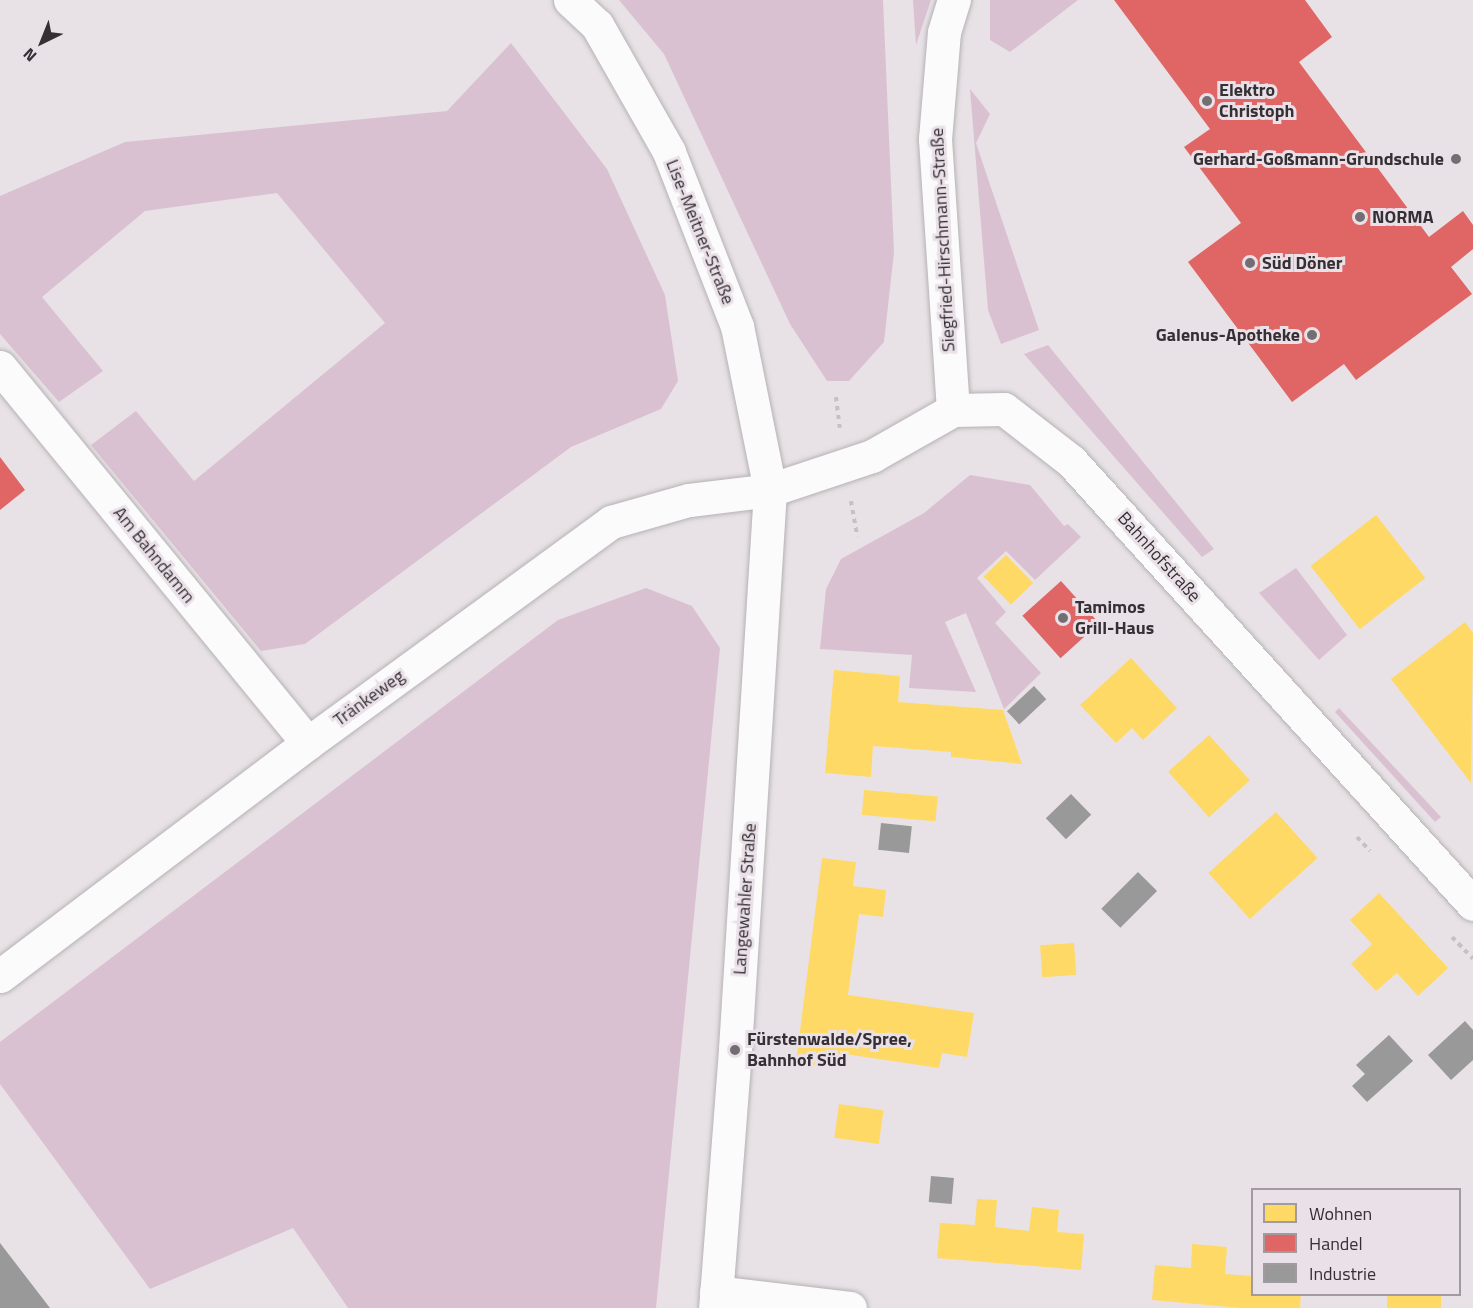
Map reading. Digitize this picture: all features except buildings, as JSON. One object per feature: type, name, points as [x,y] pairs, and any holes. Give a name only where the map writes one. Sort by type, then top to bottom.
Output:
[{"type":"street","name":"Lise-Meitner-Straße","points":[[570,0],[597,25],[669,152],[738,326],[770,490]]},
{"type":"street","name":"Siegfried-Hirschmann-Straße","points":[[953,410],[935,139],[944,32],[954,0]]},
{"type":"street","name":"Am Bahndamm","points":[[0,367],[308,743]]},
{"type":"street","name":"Bahnhofstraße","points":[[770,490],[872,456],[953,410],[1004,409],[1061,450],[1473,904]]},
{"type":"street","name":"Tränkeweg","points":[[0,976],[308,743],[611,522],[689,500],[770,490]]},
{"type":"street","name":"Langewahler Straße","points":[[716,1300],[770,490]]},
{"type":"street","points":[[716,1300],[850,1308]]},
{"type":"shaded area","points":[[619,0],[883,0],[894,252],[884,342],[849,381],[827,381],[790,324],[664,54]]},
{"type":"shaded area","points":[[913,0],[931,0],[916,45]]},
{"type":"shaded area","points":[[990,0],[1078,0],[1010,52],[990,40]]},
{"type":"shaded area","points":[[511,43],[607,169],[665,295],[678,381],[661,409],[571,447],[305,644],[261,651],[91,445],[136,411],[194,481],[385,323],[277,193],[145,211],[42,297],[103,371],[59,402],[0,334],[0,196],[125,142],[447,111]]},
{"type":"shaded area","points":[[970,89],[990,114],[976,143],[1039,330],[1001,344],[988,310]]},
{"type":"shaded area","points":[[1048,345],[1214,549],[1202,557],[1024,354]]},
{"type":"shaded area","points":[[970,475],[1030,485],[1064,526],[1068,524],[1081,537],[1035,580],[1006,551],[977,578],[1006,612],[995,623],[1041,673],[1004,709],[966,613],[945,622],[976,692],[909,688],[912,655],[820,649],[826,589],[841,559],[924,513]]},
{"type":"shaded area","points":[[1296,568],[1347,635],[1319,660],[1259,593]]},
{"type":"shaded area","points":[[646,588],[692,606],[720,648],[656,1308],[348,1308],[293,1228],[150,1289],[0,1084],[0,1042],[558,620]]},
{"type":"shaded area","points":[[1339,708],[1441,817],[1435,822],[1335,712]]},
{"type":"place","name":"Elektro Christoph","points":[[1207,101]]},
{"type":"place","name":"Gerhard-Goßmann-Grundschule","points":[[1456,159]]},
{"type":"place","name":"NORMA","points":[[1360,217]]},
{"type":"place","name":"Süd Döner","points":[[1250,263]]},
{"type":"place","name":"Galenus-Apotheke","points":[[1312,335]]},
{"type":"place","name":"Tamimos Grill-Haus","points":[[1063,618]]},
{"type":"place","name":"Fürstenwalde/Spree, Bahnhof Süd","points":[[735,1050]]}]
